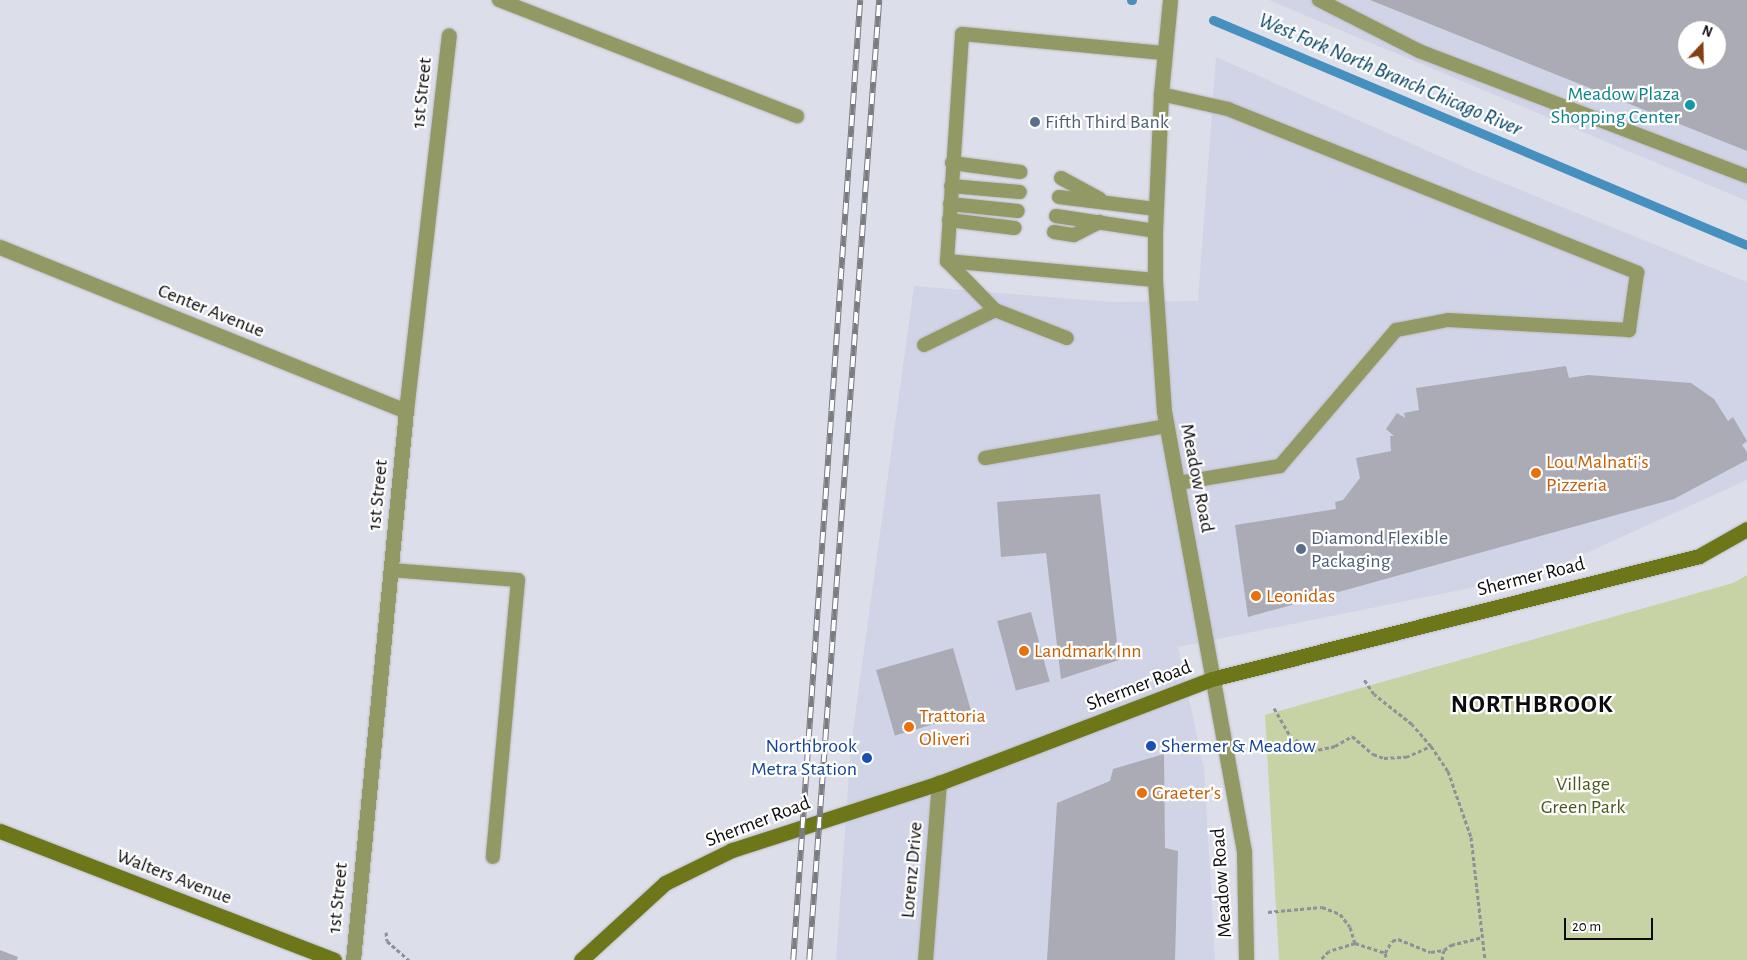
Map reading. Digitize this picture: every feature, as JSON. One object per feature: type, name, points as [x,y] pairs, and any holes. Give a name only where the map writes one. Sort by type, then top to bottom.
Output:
[{"type":"main road","name":"Shermer Road","points":[[581,960],[665,883],[724,854],[819,820],[939,783],[1212,679],[1698,556],[1747,529]]},
{"type":"main road","name":"Walters Avenue","points":[[0,831],[334,960]]},
{"type":"street","name":"Meadow Road","points":[[1170,0],[1161,94],[1155,231],[1155,280],[1167,426],[1244,852],[1246,960]]},
{"type":"street","name":"1st Street","points":[[353,960],[406,411],[449,35]]},
{"type":"street","name":"Center Avenue","points":[[0,247],[406,411]]},
{"type":"street","name":"Lorenz Drive","points":[[925,960],[939,783]]},
{"type":"lane","points":[[499,0],[797,116]]},
{"type":"lane","points":[[1319,0],[1419,51],[1747,176]]},
{"type":"lane","points":[[1066,338],[995,310],[947,262],[952,163],[962,34],[1164,53]]},
{"type":"lane","points":[[1161,94],[1228,109],[1637,273],[1629,330],[1448,320],[1396,330],[1280,466],[1178,483]]},
{"type":"lane","points":[[952,163],[1020,172]]},
{"type":"lane","points":[[1061,178],[1109,204]]},
{"type":"lane","points":[[951,186],[1020,192]]},
{"type":"lane","points":[[1059,197],[1156,209]]},
{"type":"lane","points":[[950,204],[1018,211]]},
{"type":"lane","points":[[1056,216],[1155,231]]},
{"type":"lane","points":[[949,220],[1015,228]]},
{"type":"lane","points":[[1054,232],[1074,235],[1100,222]]},
{"type":"lane","points":[[947,262],[1155,280]]},
{"type":"lane","points":[[924,345],[995,310]]},
{"type":"lane","points":[[985,458],[1167,426]]},
{"type":"lane","points":[[391,570],[518,580],[493,857]]},
{"type":"path","points":[[1364,679],[1374,694],[1412,724],[1448,770],[1471,837],[1485,960]]},
{"type":"path","points":[[1274,708],[1290,736],[1312,751],[1335,746],[1352,736],[1373,754],[1384,758],[1406,757],[1431,746]]},
{"type":"path","points":[[1263,912],[1312,907],[1332,910],[1346,920],[1355,944]]},
{"type":"path","points":[[386,932],[386,941],[409,960]]},
{"type":"path","points":[[1384,953],[1392,941],[1398,939],[1431,952],[1444,950],[1467,938],[1482,937]]},
{"type":"path","points":[[1320,960],[1329,951],[1355,944],[1384,953],[1387,960]]},
{"type":"path","points":[[1442,960],[1444,950]]},
{"type":"shaded area","name":"Meadow Plaza Shopping Center","points":[[1269,0],[1747,0],[1747,201]]},
{"type":"shaded area","points":[[1216,57],[1464,167],[1747,282],[1747,480],[1540,574],[1178,647],[1204,769],[1215,960],[836,960],[851,745],[914,286],[1112,302],[1198,301]]},
{"type":"green space","name":"Village Green Park","points":[[1747,575],[1747,960],[1279,960],[1265,715],[1733,583]]},
{"type":"building","name":"Meadow Plaza Shopping Center","points":[[1370,0],[1747,0],[1747,151]]},
{"type":"building","points":[[1566,366],[1569,378],[1588,375],[1691,383],[1714,399],[1728,421],[1733,417],[1747,441],[1742,445],[1747,452],[1747,460],[1674,499],[1248,617],[1235,525],[1336,509],[1335,502],[1343,500],[1360,478],[1356,458],[1391,451],[1390,436],[1394,436],[1386,429],[1397,413],[1405,418],[1404,413],[1419,410],[1416,388]]},
{"type":"building","points":[[1100,494],[1119,660],[1061,679],[1046,553],[1001,557],[997,502]]},
{"type":"building","name":"Landmark Inn","points":[[1031,612],[1050,682],[1016,691],[997,621]]},
{"type":"building","points":[[953,648],[972,713],[895,735],[876,670]]},
{"type":"building","points":[[1164,754],[1165,848],[1178,851],[1175,960],[1047,960],[1057,803],[1110,781],[1113,769]]},
{"type":"building","points":[[0,950],[18,957],[17,960],[0,960]]},
{"type":"waterway","name":"West Fork North Branch Chicago River","points":[[1213,20],[1747,245]]},
{"type":"railway","points":[[793,960],[860,0]]},
{"type":"railway","points":[[809,960],[879,0]]},
{"type":"place","name":"Meadow Plaza Shopping Center","points":[[1690,105]]},
{"type":"place","name":"Fifth Third Bank","points":[[1035,122]]},
{"type":"place","name":"Lou Malnati's Pizzeria","points":[[1536,473]]},
{"type":"place","name":"Diamond Flexible Packaging","points":[[1301,549]]},
{"type":"place","name":"Leonidas","points":[[1256,596]]},
{"type":"place","name":"Landmark Inn","points":[[1024,651]]},
{"type":"place","name":"Trattoria Oliveri","points":[[909,727]]},
{"type":"place","name":"Shermer & Meadow","points":[[1151,746]]},
{"type":"place","name":"Northbrook Metra Station","points":[[867,758]]},
{"type":"place","name":"Graeter's","points":[[1142,793]]},
{"type":"district","name":"NORTHBROOK","points":[[1532,705]]}]
